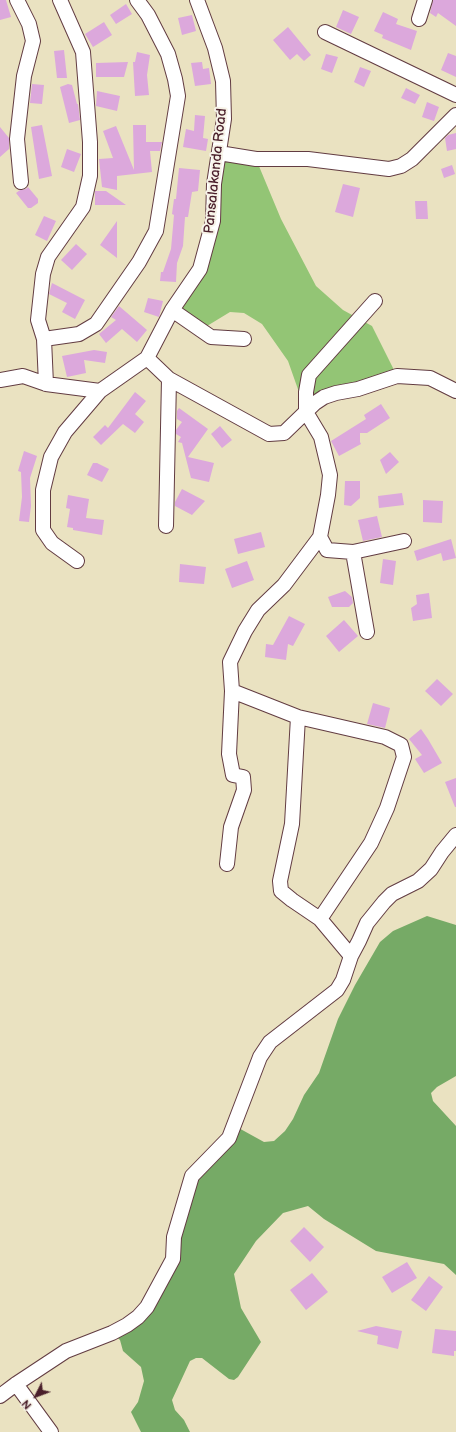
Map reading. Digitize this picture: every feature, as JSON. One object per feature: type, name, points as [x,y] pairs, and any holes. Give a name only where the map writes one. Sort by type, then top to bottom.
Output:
[{"type":"street","points":[[17,0],[29,24],[33,41],[24,76],[17,139],[21,182]]},
{"type":"street","points":[[46,384],[44,339],[38,320],[43,274],[48,257],[83,207],[90,176],[90,142],[83,52],[60,0]]},
{"type":"street","points":[[44,339],[79,334],[96,324],[139,262],[156,231],[178,96],[168,54],[148,15],[138,0]]},
{"type":"street","name":"Pansalakanda Road","points":[[77,561],[52,543],[43,530],[42,490],[51,457],[65,432],[100,391],[147,358],[172,310],[200,269],[213,221],[214,184],[224,119],[223,81],[216,48],[197,0]]},
{"type":"street","points":[[419,19],[425,0]]},
{"type":"street","points":[[325,32],[456,95]]},
{"type":"street","points":[[219,153],[256,159],[308,159],[389,168],[401,166],[412,158],[456,115]]},
{"type":"street","points":[[227,864],[231,827],[244,790],[243,777],[233,775],[229,754],[232,691],[230,662],[245,631],[258,610],[284,585],[320,537],[328,495],[330,475],[321,437],[306,412],[306,392],[309,375],[375,301]]},
{"type":"street","points":[[172,310],[211,337],[244,339]]},
{"type":"street","points":[[147,358],[169,379],[269,434],[284,433],[324,397],[358,389],[397,376],[430,378],[456,391]]},
{"type":"street","points":[[0,380],[23,376],[46,384],[100,391]]},
{"type":"street","points":[[166,526],[169,379]]},
{"type":"street","points":[[320,537],[327,550],[353,552],[404,541]]},
{"type":"street","points":[[353,552],[367,632]]},
{"type":"street","points":[[232,691],[298,717],[385,736],[401,745],[404,757],[387,808],[371,843],[320,919]]},
{"type":"street","points":[[298,717],[292,824],[280,881],[281,891],[320,919],[351,956]]},
{"type":"street","points":[[0,1396],[66,1351],[112,1334],[138,1317],[146,1307],[173,1258],[174,1237],[192,1176],[229,1138],[260,1057],[270,1042],[336,990],[343,980],[351,956],[360,941],[367,923],[392,894],[418,881],[432,869],[442,852],[456,835]]},
{"type":"street","points":[[16,1384],[51,1432]]},
{"type":"green space","points":[[219,153],[256,159],[281,219],[316,286],[343,310],[372,326],[397,376],[370,385],[306,412],[288,361],[262,324],[244,313],[230,312],[207,326],[172,310],[200,269]]},
{"type":"green space","points":[[427,916],[456,925],[456,1076],[437,1087],[431,1093],[433,1101],[456,1126],[456,1275],[444,1264],[376,1251],[324,1219],[308,1206],[283,1213],[256,1241],[234,1274],[241,1308],[261,1342],[238,1377],[234,1380],[229,1379],[202,1358],[196,1358],[190,1361],[172,1400],[175,1410],[184,1420],[190,1432],[141,1432],[131,1412],[138,1402],[144,1381],[141,1367],[123,1351],[120,1340],[112,1333],[127,1325],[159,1285],[192,1176],[235,1126],[264,1142],[274,1141],[285,1131],[293,1119],[304,1095],[319,1073],[338,1019],[355,985],[380,942],[393,931]]},
{"type":"building","points":[[0,0],[6,0],[11,17],[0,20]]},
{"type":"building","points":[[433,0],[456,0],[456,26],[438,13],[436,17],[430,13]]},
{"type":"building","points":[[126,4],[132,14],[116,24],[110,15]]},
{"type":"building","points":[[343,10],[359,17],[351,34],[336,27]]},
{"type":"building","points":[[383,12],[398,19],[396,24],[417,31],[411,50],[382,38],[383,35],[374,31]]},
{"type":"building","points":[[192,15],[196,31],[182,35],[178,18]]},
{"type":"building","points":[[104,22],[112,35],[93,47],[85,34]]},
{"type":"building","points":[[288,27],[311,55],[304,61],[297,54],[290,60],[273,40]]},
{"type":"building","points":[[64,50],[67,78],[57,78],[54,51]]},
{"type":"building","points":[[137,52],[150,55],[147,75],[149,95],[135,96],[133,62],[135,62]]},
{"type":"building","points":[[448,53],[456,56],[456,77],[441,70]]},
{"type":"building","points":[[326,54],[338,57],[332,73],[321,69]]},
{"type":"building","points":[[128,62],[124,77],[96,77],[96,63]]},
{"type":"building","points":[[202,62],[203,69],[209,68],[211,84],[195,86],[191,63]]},
{"type":"building","points":[[360,67],[371,71],[364,87],[354,82]]},
{"type":"building","points":[[32,84],[44,85],[42,104],[30,103]]},
{"type":"building","points":[[68,84],[72,85],[78,104],[80,120],[69,123],[60,87]]},
{"type":"building","points":[[406,88],[420,95],[415,104],[401,98]]},
{"type":"building","points":[[97,91],[120,96],[117,111],[96,106]]},
{"type":"building","points":[[427,102],[439,107],[434,121],[422,117]]},
{"type":"building","points":[[195,115],[205,116],[203,138],[208,139],[206,151],[183,147],[186,129],[194,131]]},
{"type":"building","points":[[42,125],[52,176],[39,179],[31,127]]},
{"type":"building","points":[[133,125],[146,125],[146,142],[162,142],[160,151],[150,151],[152,172],[117,176],[117,190],[102,187],[99,159],[113,158],[103,131],[116,126],[134,170]]},
{"type":"building","points":[[0,127],[9,138],[9,149],[0,157]]},
{"type":"building","points":[[456,133],[456,149],[447,151],[445,138],[448,135]]},
{"type":"building","points":[[67,149],[81,154],[74,172],[61,167]]},
{"type":"building","points":[[452,165],[455,174],[444,178],[441,169]]},
{"type":"building","points":[[179,168],[200,170],[198,191],[192,192],[188,217],[185,217],[183,246],[177,263],[176,282],[160,281],[161,272],[163,272],[171,249],[174,215],[172,214],[174,199],[176,199]]},
{"type":"building","points":[[343,184],[360,188],[353,217],[335,212]]},
{"type":"building","points":[[28,187],[38,199],[38,203],[31,208],[28,208],[16,193]]},
{"type":"building","points":[[95,191],[106,191],[126,205],[95,205]]},
{"type":"building","points":[[415,201],[427,201],[428,219],[416,219]]},
{"type":"building","points":[[44,216],[56,221],[47,241],[35,235]]},
{"type":"building","points":[[117,221],[117,258],[100,245]]},
{"type":"building","points":[[76,244],[87,254],[72,270],[61,260]]},
{"type":"building","points":[[52,283],[85,300],[75,319],[62,312],[67,303],[49,294]]},
{"type":"building","points":[[148,298],[163,301],[159,317],[144,312]]},
{"type":"building","points":[[119,306],[147,330],[137,342],[122,329],[106,343],[99,334],[116,320],[111,317]]},
{"type":"building","points":[[94,350],[107,352],[105,363],[84,360],[86,373],[67,377],[62,356]]},
{"type":"building","points":[[135,392],[146,401],[135,414],[144,422],[135,433],[123,424],[101,445],[93,437],[105,425],[108,428]]},
{"type":"building","points":[[381,404],[390,418],[367,433],[360,433],[361,444],[339,456],[331,441],[366,419],[364,415]]},
{"type":"building","points":[[179,408],[208,429],[188,457],[214,463],[209,482],[191,478],[182,443],[178,442],[181,437],[176,434],[176,430],[182,422],[177,419],[177,411]]},
{"type":"building","points":[[220,426],[232,440],[222,448],[211,434]]},
{"type":"building","points":[[24,451],[37,456],[30,478],[31,506],[29,522],[19,521],[22,497],[21,472],[18,471]]},
{"type":"building","points":[[390,452],[399,462],[386,474],[380,460]]},
{"type":"building","points":[[93,463],[97,463],[109,469],[102,482],[87,475]]},
{"type":"building","points":[[345,481],[360,481],[360,498],[351,506],[344,505]]},
{"type":"building","points":[[182,489],[205,501],[192,515],[175,506],[175,502]]},
{"type":"building","points":[[402,493],[404,505],[379,508],[378,496]]},
{"type":"building","points":[[68,495],[89,499],[86,518],[104,520],[102,535],[73,530],[73,528],[67,527],[70,509],[66,508]]},
{"type":"building","points":[[423,500],[443,501],[442,523],[423,522]]},
{"type":"building","points":[[377,516],[382,537],[363,541],[358,520]]},
{"type":"building","points":[[261,532],[265,547],[238,554],[234,539]]},
{"type":"building","points":[[451,539],[456,558],[443,561],[441,553],[417,561],[414,551]]},
{"type":"building","points":[[383,559],[396,561],[393,585],[380,583]]},
{"type":"building","points":[[247,561],[254,580],[232,588],[225,569]]},
{"type":"building","points":[[180,564],[206,567],[204,584],[179,582]]},
{"type":"building","points":[[345,591],[352,597],[353,603],[349,607],[332,607],[328,597]]},
{"type":"building","points":[[429,593],[432,618],[413,621],[411,608],[417,604],[416,595]]},
{"type":"building","points":[[289,616],[305,624],[293,646],[288,644],[286,660],[265,657],[266,644],[273,645]]},
{"type":"building","points":[[344,620],[358,636],[339,652],[326,636]]},
{"type":"building","points":[[437,679],[453,694],[441,706],[425,691]]},
{"type":"building","points":[[373,703],[390,708],[385,728],[367,724]]},
{"type":"building","points":[[421,729],[442,763],[424,773],[415,759],[422,755],[409,739]]},
{"type":"building","points":[[456,778],[456,807],[455,807],[445,782]]},
{"type":"building","points":[[304,1227],[324,1247],[310,1262],[290,1241]]},
{"type":"building","points":[[407,1262],[417,1278],[392,1293],[382,1277]]},
{"type":"building","points":[[312,1273],[328,1292],[306,1310],[290,1290]]},
{"type":"building","points":[[429,1276],[443,1287],[426,1311],[411,1300]]},
{"type":"building","points":[[376,1326],[402,1331],[398,1349],[377,1344],[378,1336],[357,1331]]},
{"type":"building","points":[[435,1329],[456,1331],[456,1351],[454,1351],[454,1356],[432,1353]]}]
